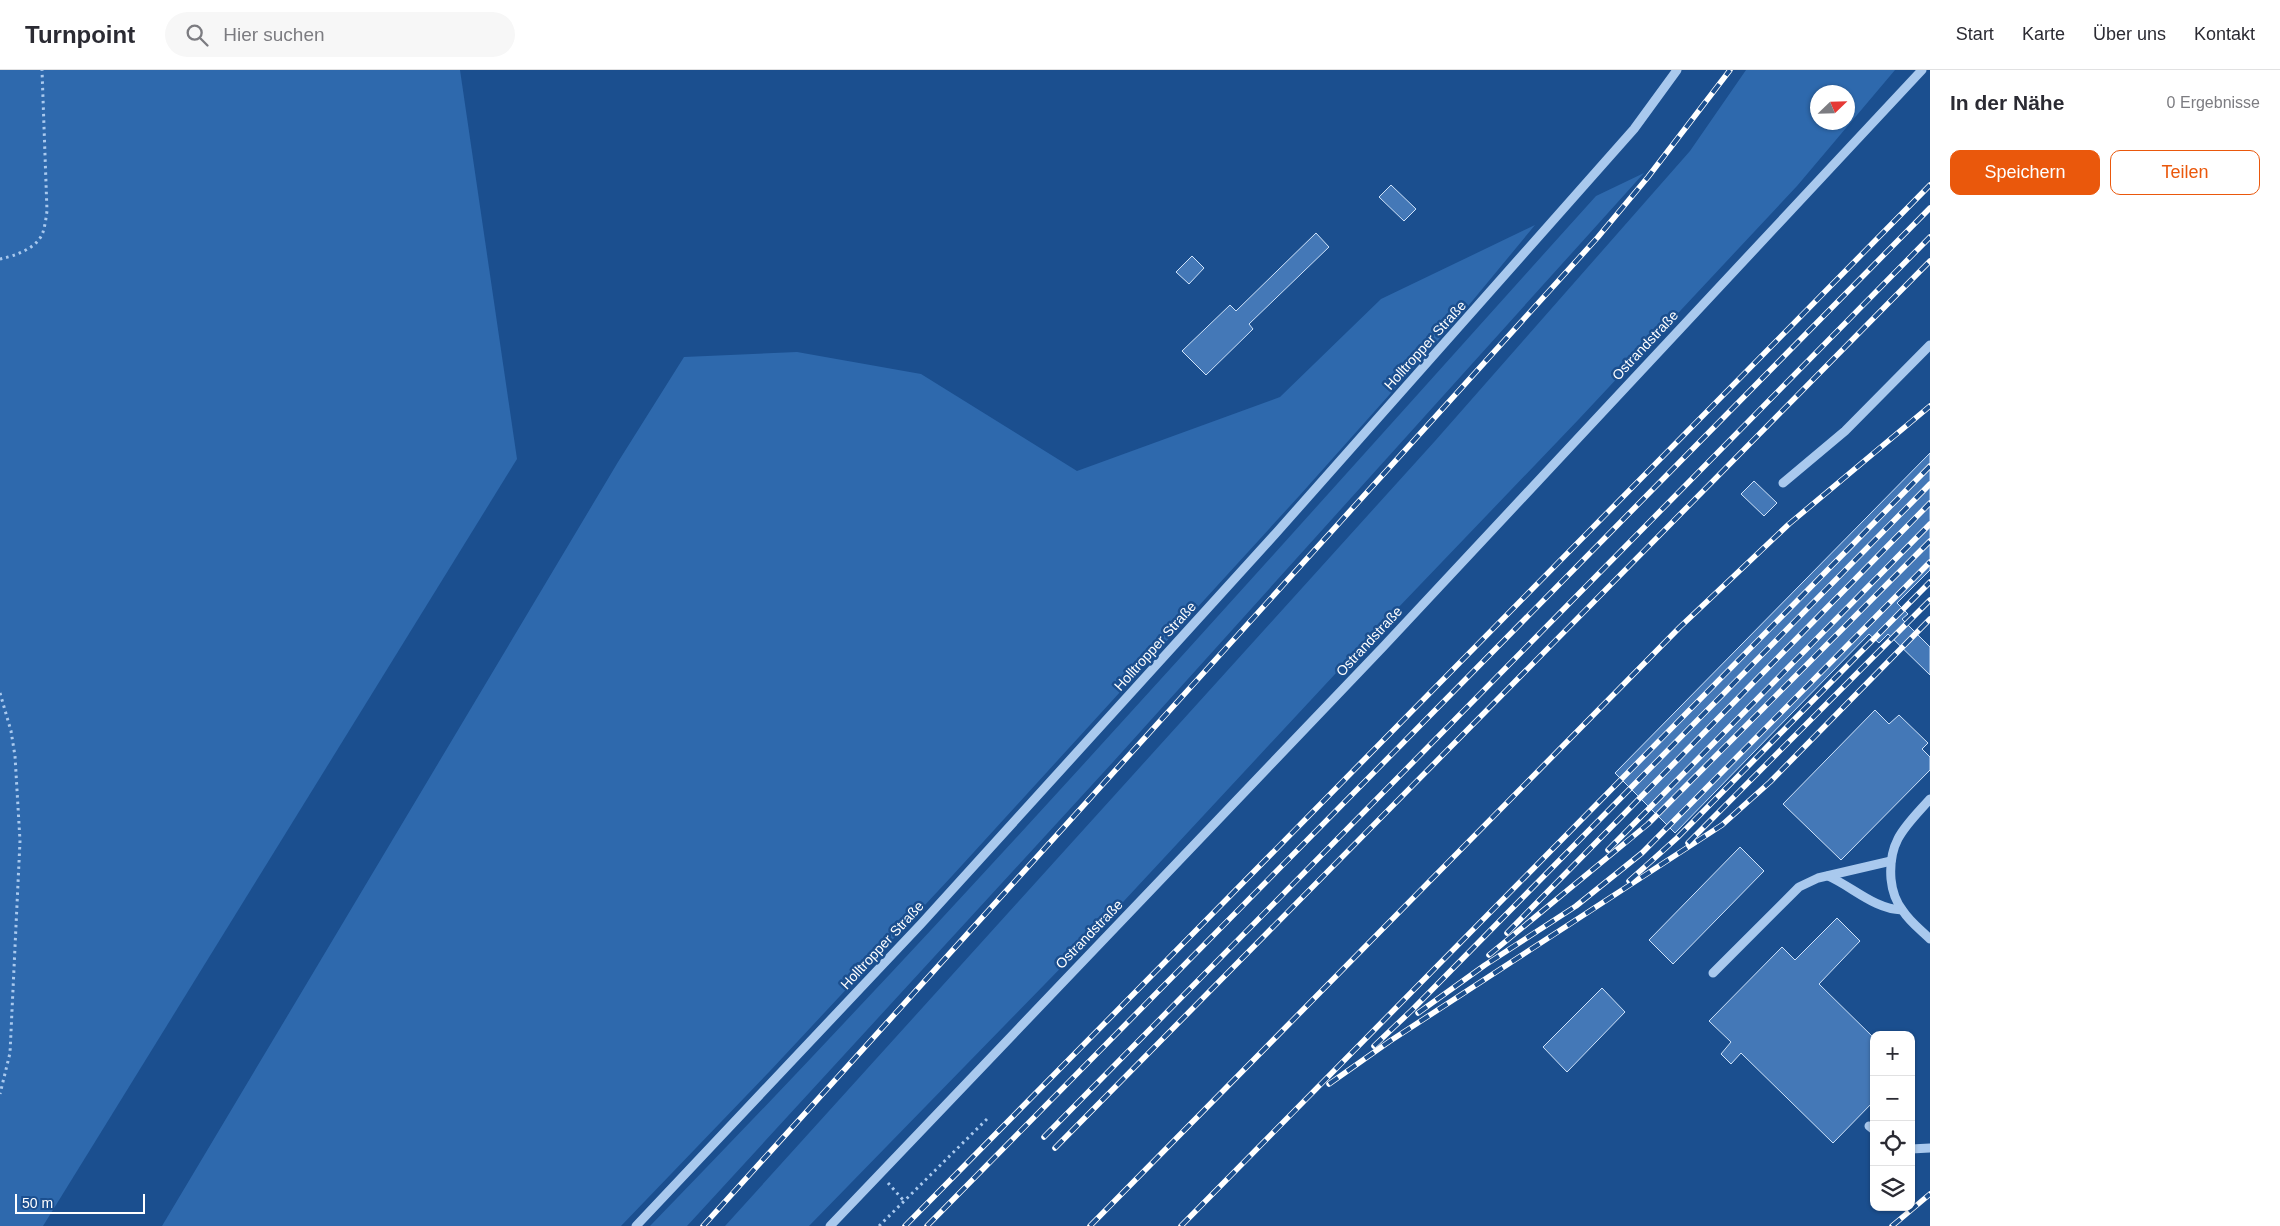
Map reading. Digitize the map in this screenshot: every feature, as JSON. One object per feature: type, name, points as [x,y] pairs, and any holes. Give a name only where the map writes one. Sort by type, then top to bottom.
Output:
[{"type":"lane","name":"Holltropper Straße","points":[[636,1226],[921,924],[1277,532],[1634,129],[1677,70]]},
{"type":"lane","name":"Ostrandstraße","points":[[830,1226],[1389,639],[1922,70]]},
{"type":"lane","points":[[1783,483],[1845,431],[1930,345]]},
{"type":"lane","points":[[1930,799],[1899,836],[1892,851],[1891,861],[1893,891],[1902,910],[1930,939]]},
{"type":"lane","points":[[1713,973],[1790,895],[1809,882],[1891,861]]},
{"type":"lane","points":[[1828,876],[1883,907],[1902,910]]},
{"type":"lane","points":[[1915,1149],[1930,1148]]},
{"type":"path","points":[[0,259],[12,256],[34,245],[43,233],[47,212],[42,70]]},
{"type":"path","points":[[0,693],[11,731],[15,756],[20,841],[10,1054],[0,1094]]},
{"type":"path","points":[[879,1226],[989,1117]]},
{"type":"path","points":[[880,1174],[904,1201]]},
{"type":"shaded area","points":[[0,70],[460,70],[517,459],[43,1226],[0,1226]]},
{"type":"shaded area","points":[[1746,70],[1895,70],[1855,117],[1855,85],[1810,85],[1810,130],[1844,130],[1797,186],[1579,419],[1350,658],[1083,945],[809,1226],[725,1226],[1435,441],[1690,151]]},
{"type":"shaded area","points":[[1644,173],[1113,762],[687,1226],[650,1226],[1010,845],[1596,196]]},
{"type":"shaded area","points":[[1535,225],[1464,311],[1300,495],[952,876],[770,1071],[621,1226],[162,1226],[618,462],[684,357],[797,352],[921,374],[1077,471],[1280,397],[1381,299]]},
{"type":"building","points":[[1391,185],[1416,209],[1404,221],[1379,197]]},
{"type":"building","points":[[1316,233],[1329,247],[1249,324],[1253,329],[1206,375],[1182,351],[1230,305],[1236,311]]},
{"type":"building","points":[[1192,256],[1204,268],[1189,284],[1176,272]]},
{"type":"building","points":[[1930,453],[1930,570],[1897,603],[1908,614],[1902,619],[1930,647],[1930,675],[1888,634],[1879,643],[1869,634],[1675,833],[1615,773]]},
{"type":"building","points":[[1754,481],[1777,503],[1764,516],[1741,494]]},
{"type":"building","points":[[1875,710],[1889,724],[1899,715],[1928,743],[1922,749],[1930,757],[1930,770],[1841,860],[1783,804]]},
{"type":"building","points":[[1740,847],[1764,871],[1673,964],[1649,940]]},
{"type":"building","points":[[1837,918],[1860,941],[1819,984],[1870,1034],[1870,1105],[1833,1143],[1741,1053],[1731,1064],[1721,1054],[1731,1042],[1709,1021],[1782,947],[1795,960]]},
{"type":"building","points":[[1602,988],[1625,1012],[1567,1072],[1543,1047]]},
{"type":"railway","points":[[703,1226],[1598,237],[1648,177],[1730,70]]},
{"type":"railway","points":[[905,1226],[1930,185]]},
{"type":"railway","points":[[927,1226],[1930,208]]},
{"type":"railway","points":[[1044,1137],[1930,237]]},
{"type":"railway","points":[[1055,1148],[1930,261]]},
{"type":"railway","points":[[1090,1226],[1680,627],[1789,524],[1930,406]]},
{"type":"railway","points":[[1181,1226],[1930,466]]},
{"type":"railway","points":[[1374,1046],[1412,1010],[1930,484]]},
{"type":"railway","points":[[1507,933],[1930,503]]},
{"type":"railway","points":[[1608,850],[1930,524]]},
{"type":"railway","points":[[1489,955],[1648,824],[1930,541]]},
{"type":"railway","points":[[1418,1013],[1485,965],[1576,906],[1642,853],[1930,562]]},
{"type":"railway","points":[[1629,881],[1677,838],[1930,582]]},
{"type":"railway","points":[[1688,843],[1930,600]]},
{"type":"railway","points":[[1329,1084],[1390,1041],[1722,825],[1770,782],[1930,619]]},
{"type":"railway","points":[[1892,1226],[1930,1194]]}]
